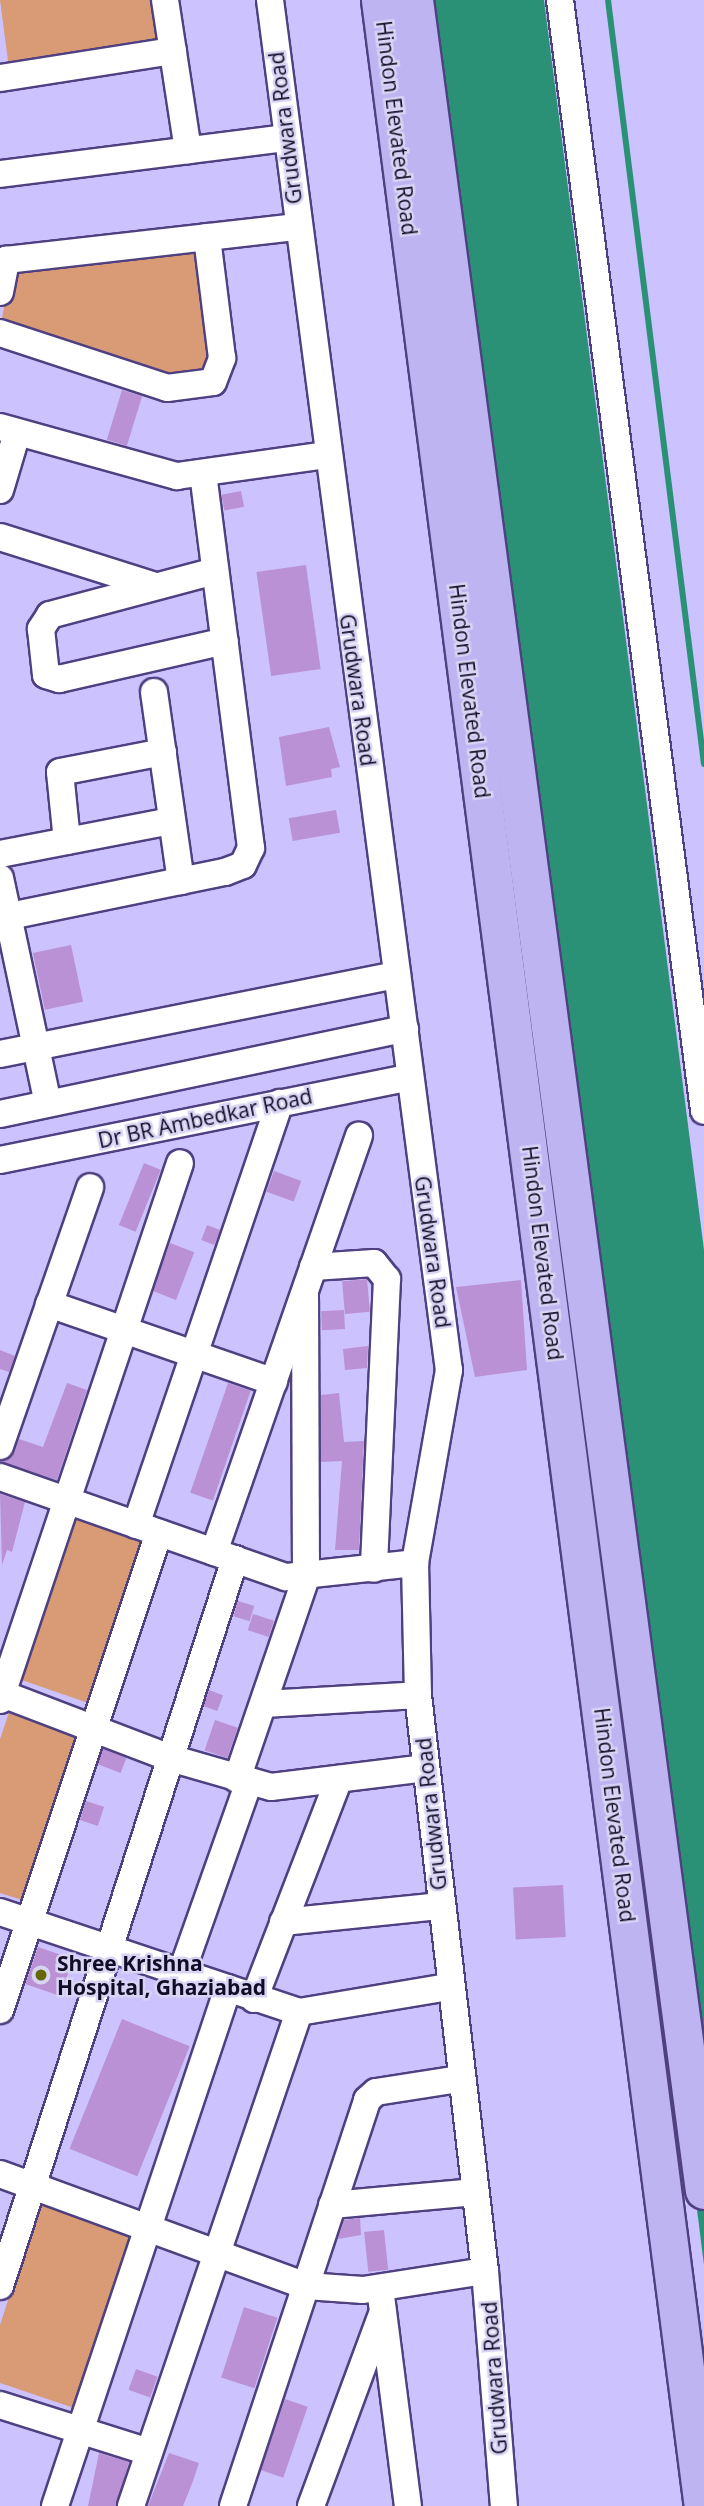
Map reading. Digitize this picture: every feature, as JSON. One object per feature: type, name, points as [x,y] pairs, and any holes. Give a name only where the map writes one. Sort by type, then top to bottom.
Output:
[{"type":"highway","name":"Hindon Elevated Road","points":[[380,0],[703,2506]]},
{"type":"highway","name":"Hindon Elevated Road","points":[[414,0],[704,2190]]},
{"type":"street","points":[[165,0],[188,150]]},
{"type":"street","name":"Grudwara Road","points":[[270,0],[326,455],[449,1370],[415,1563],[418,1695],[459,2079],[485,2271],[504,2506]]},
{"type":"street","points":[[560,0],[704,1111]]},
{"type":"street","points":[[1,73],[173,51]]},
{"type":"street","points":[[0,174],[286,138]]},
{"type":"street","points":[[0,292],[6,260],[297,227]]},
{"type":"street","points":[[0,333],[167,388],[213,382],[222,373],[222,358],[207,237]]},
{"type":"street","points":[[0,490],[9,430],[152,471],[203,475],[326,455]]},
{"type":"street","points":[[4,917],[181,881],[243,865],[251,848],[203,475]]},
{"type":"street","points":[[0,537],[152,585]]},
{"type":"street","points":[[215,571],[152,585],[50,615],[41,629],[46,675],[59,679],[225,641]]},
{"type":"street","points":[[154,692],[181,881]]},
{"type":"street","points":[[67,841],[60,772],[163,752]]},
{"type":"street","points":[[0,854],[171,821]]},
{"type":"street","points":[[0,878],[4,917],[37,1047],[48,1103]]},
{"type":"street","points":[[0,1054],[397,975]]},
{"type":"street","points":[[0,1114],[405,1029]]},
{"type":"street","name":"Dr BR Ambedkar Road","points":[[0,1160],[410,1077]]},
{"type":"street","points":[[0,2010],[93,1730],[194,1354],[280,1103]]},
{"type":"street","points":[[0,2286],[170,1758],[274,1382],[359,1135]]},
{"type":"street","points":[[180,1163],[1,1696],[170,1758],[243,1781],[291,1787],[426,1768]]},
{"type":"street","points":[[0,1446],[90,1187]]},
{"type":"street","points":[[313,1267],[374,1263],[387,1279],[374,1569]]},
{"type":"street","points":[[182,1971],[306,1577],[305,1293]]},
{"type":"street","points":[[50,1304],[274,1382]]},
{"type":"street","points":[[0,1477],[225,1556],[306,1577],[415,1563]]},
{"type":"street","points":[[264,1704],[418,1695]]},
{"type":"street","points":[[254,1999],[338,1779]]},
{"type":"street","points":[[283,1922],[441,1906]]},
{"type":"street","points":[[0,1912],[299,2012],[449,1987]]},
{"type":"street","points":[[55,2506],[228,1988]]},
{"type":"street","points":[[131,2506],[299,2012]]},
{"type":"street","points":[[233,2506],[371,2095],[459,2079]]},
{"type":"street","points":[[0,2174],[306,2286],[381,2301],[485,2271]]},
{"type":"street","points":[[332,2205],[475,2192]]},
{"type":"street","points":[[311,2506],[381,2301]]},
{"type":"street","points":[[381,2301],[408,2506]]},
{"type":"street","points":[[0,2405],[149,2452]]},
{"type":"shaded area","points":[[0,0],[157,0],[163,45],[9,69]]},
{"type":"shaded area","points":[[417,0],[544,0],[704,1250],[704,2265]]},
{"type":"shaded area","points":[[201,245],[218,375],[183,380],[1,324],[11,266]]},
{"type":"shaded area","points":[[77,1514],[146,1538],[89,1703],[20,1679]]},
{"type":"shaded area","points":[[13,1701],[82,1725],[22,1900],[0,1893],[0,1739]]},
{"type":"shaded area","points":[[42,2196],[133,2226],[74,2408],[0,2383],[0,2325]]},
{"type":"building","points":[[122,390],[142,396],[127,446],[107,440]]},
{"type":"building","points":[[241,491],[244,507],[224,511],[221,495]]},
{"type":"building","points":[[306,565],[321,669],[271,676],[256,572]]},
{"type":"building","points":[[329,727],[340,767],[331,769],[332,777],[286,786],[279,737]]},
{"type":"building","points":[[336,810],[340,833],[293,841],[289,818]]},
{"type":"building","points":[[71,945],[83,1002],[45,1010],[33,953]]},
{"type":"building","points":[[144,1163],[161,1170],[136,1232],[119,1225]]},
{"type":"building","points":[[274,1171],[301,1181],[294,1202],[266,1192]]},
{"type":"building","points":[[207,1225],[220,1230],[214,1245],[201,1240]]},
{"type":"building","points":[[170,1243],[194,1252],[176,1300],[152,1291]]},
{"type":"building","points":[[367,1279],[370,1312],[345,1314],[342,1281]]},
{"type":"building","points":[[521,1280],[527,1370],[475,1377],[456,1287]]},
{"type":"building","points":[[344,1310],[345,1329],[322,1330],[321,1311]]},
{"type":"building","points":[[368,1346],[367,1368],[345,1370],[343,1349]]},
{"type":"building","points":[[0,1350],[15,1356],[9,1372],[0,1369]]},
{"type":"building","points":[[67,1383],[87,1390],[57,1480],[0,1462],[11,1457],[19,1439],[43,1447]]},
{"type":"building","points":[[228,1383],[251,1391],[213,1500],[190,1493]]},
{"type":"building","points":[[339,1393],[344,1442],[364,1441],[359,1550],[335,1550],[342,1461],[321,1462],[321,1395]]},
{"type":"building","points":[[0,1494],[25,1502],[12,1552],[7,1550],[2,1565]]},
{"type":"building","points":[[238,1601],[254,1606],[250,1621],[233,1616]]},
{"type":"building","points":[[253,1614],[274,1621],[269,1637],[248,1630]]},
{"type":"building","points":[[209,1690],[223,1695],[217,1711],[203,1706]]},
{"type":"building","points":[[215,1720],[238,1728],[227,1758],[205,1750]]},
{"type":"building","points":[[103,1749],[126,1758],[121,1773],[97,1764]]},
{"type":"building","points":[[86,1801],[104,1807],[98,1826],[80,1820]]},
{"type":"building","points":[[563,1885],[566,1937],[516,1940],[513,1888]]},
{"type":"building","points":[[38,1947],[73,1959],[60,1996],[25,1984]]},
{"type":"building","points":[[122,2019],[190,2046],[137,2176],[70,2149]]},
{"type":"building","points":[[360,2218],[361,2235],[338,2239],[344,2220]]},
{"type":"building","points":[[384,2230],[388,2270],[368,2272],[364,2232]]},
{"type":"building","points":[[244,2307],[277,2318],[254,2388],[221,2377]]},
{"type":"building","points":[[136,2369],[158,2377],[150,2398],[128,2390]]},
{"type":"building","points":[[285,2399],[308,2407],[283,2478],[261,2470]]},
{"type":"building","points":[[99,2453],[129,2462],[116,2506],[88,2506]]},
{"type":"building","points":[[169,2453],[199,2463],[193,2481],[183,2506],[148,2506]]},
{"type":"waterway","points":[[608,0],[704,764]]},
{"type":"place","name":"Shree Krishna Hospital, Ghaziabad","points":[[41,1975]]}]
